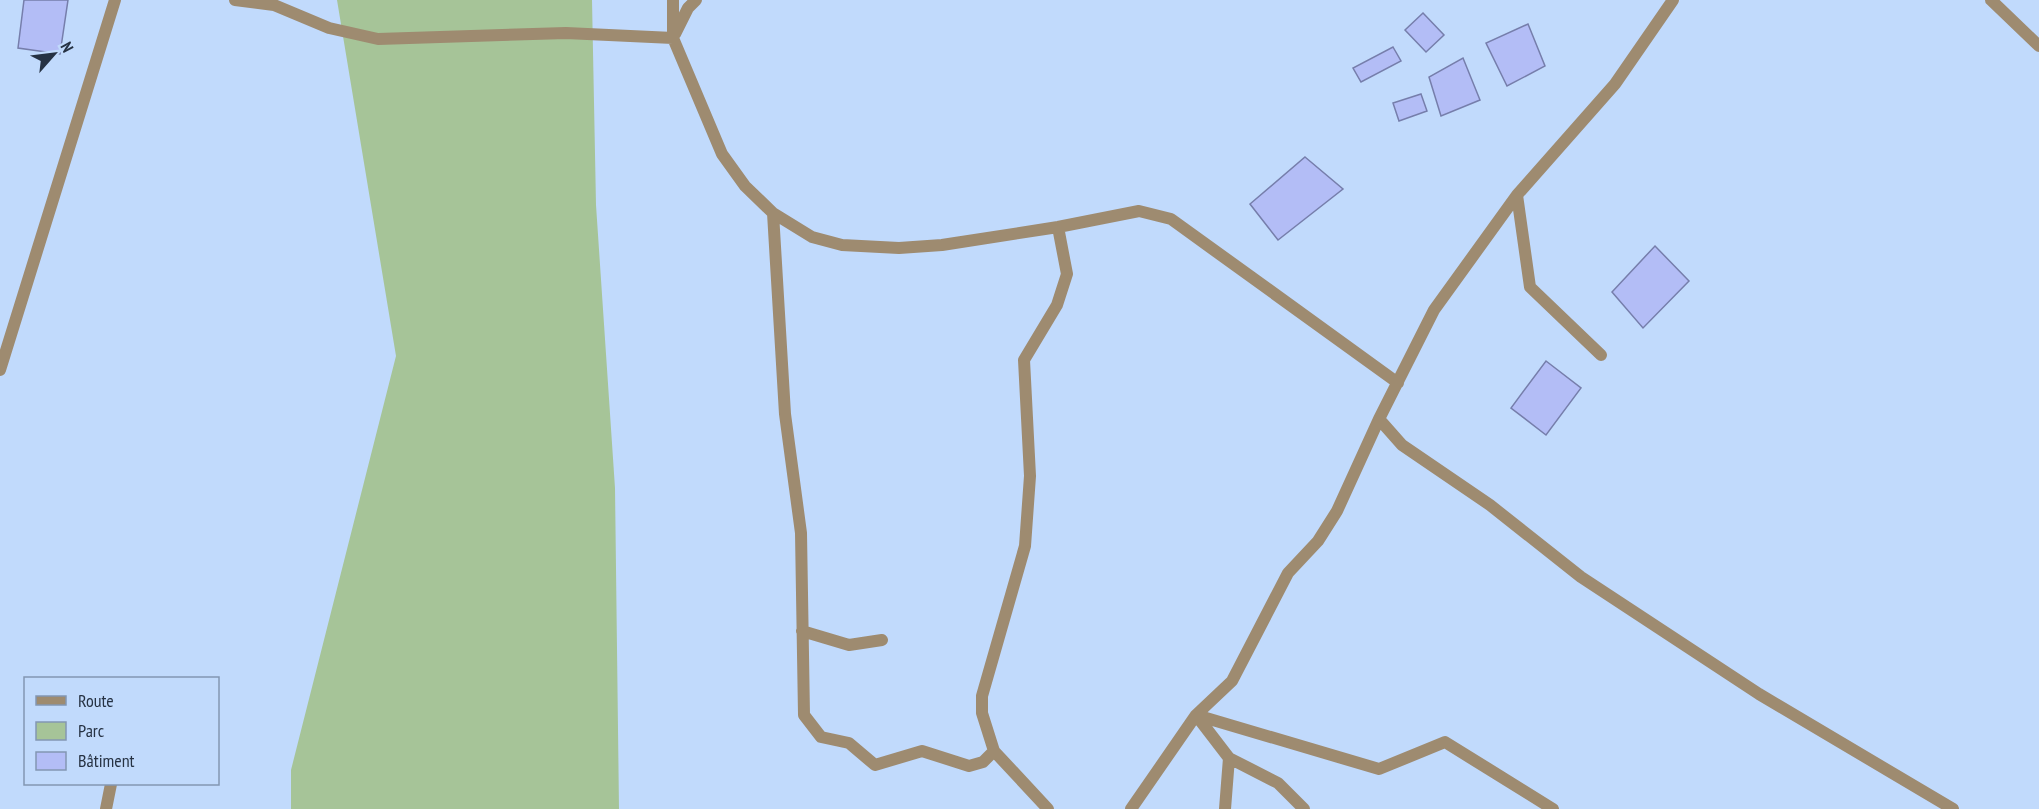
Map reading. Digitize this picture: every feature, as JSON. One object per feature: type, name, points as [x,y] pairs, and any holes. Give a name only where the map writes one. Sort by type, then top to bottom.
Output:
[{"type":"street","points":[[0,370],[115,0]]},
{"type":"street","points":[[235,0],[274,5],[329,28],[378,39],[566,33],[673,38]]},
{"type":"street","points":[[673,0],[673,38],[722,154],[745,186],[773,213],[812,237],[842,244],[898,248],[942,245],[1058,227],[1139,211],[1172,219],[1398,383]]},
{"type":"street","points":[[673,38],[688,8],[696,0]]},
{"type":"street","points":[[1131,809],[1196,714],[1232,681],[1288,573],[1318,541],[1336,511],[1434,310],[1517,195],[1615,84],[1673,0]]},
{"type":"street","points":[[1991,0],[2039,46]]},
{"type":"street","points":[[1517,195],[1530,287],[1600,355]]},
{"type":"street","points":[[773,213],[785,414],[801,533],[804,715],[821,737],[849,743],[875,765],[922,751],[969,766],[984,762],[994,751]]},
{"type":"street","points":[[1048,809],[994,751],[981,713],[982,696],[1025,546],[1030,476],[1024,360],[1057,305],[1067,274],[1058,227]]},
{"type":"street","points":[[1379,419],[1402,445],[1490,505],[1581,577],[1759,694],[1953,809]]},
{"type":"street","points":[[802,631],[849,645],[882,640]]},
{"type":"street","points":[[1196,714],[1229,758],[1278,783],[1304,809]]},
{"type":"street","points":[[1196,714],[1379,769],[1445,742],[1553,809]]},
{"type":"street","points":[[1225,809],[1229,758]]},
{"type":"street","points":[[106,809],[111,785]]},
{"type":"green space","points":[[337,0],[592,0],[596,205],[615,488],[619,809],[291,809],[291,770],[396,356]]},
{"type":"building","points":[[24,0],[68,0],[60,54],[18,48]]},
{"type":"building","points":[[1423,13],[1444,35],[1426,52],[1405,30]]},
{"type":"building","points":[[1528,24],[1545,66],[1507,86],[1486,43]]},
{"type":"building","points":[[1393,47],[1401,61],[1361,82],[1353,68]]},
{"type":"building","points":[[1463,58],[1480,100],[1441,116],[1429,77]]},
{"type":"building","points":[[1421,94],[1427,111],[1399,121],[1393,103]]},
{"type":"building","points":[[1305,157],[1343,189],[1278,240],[1250,204]]},
{"type":"building","points":[[1655,246],[1689,281],[1643,328],[1612,292]]},
{"type":"building","points":[[1546,361],[1581,388],[1546,435],[1511,408]]}]
